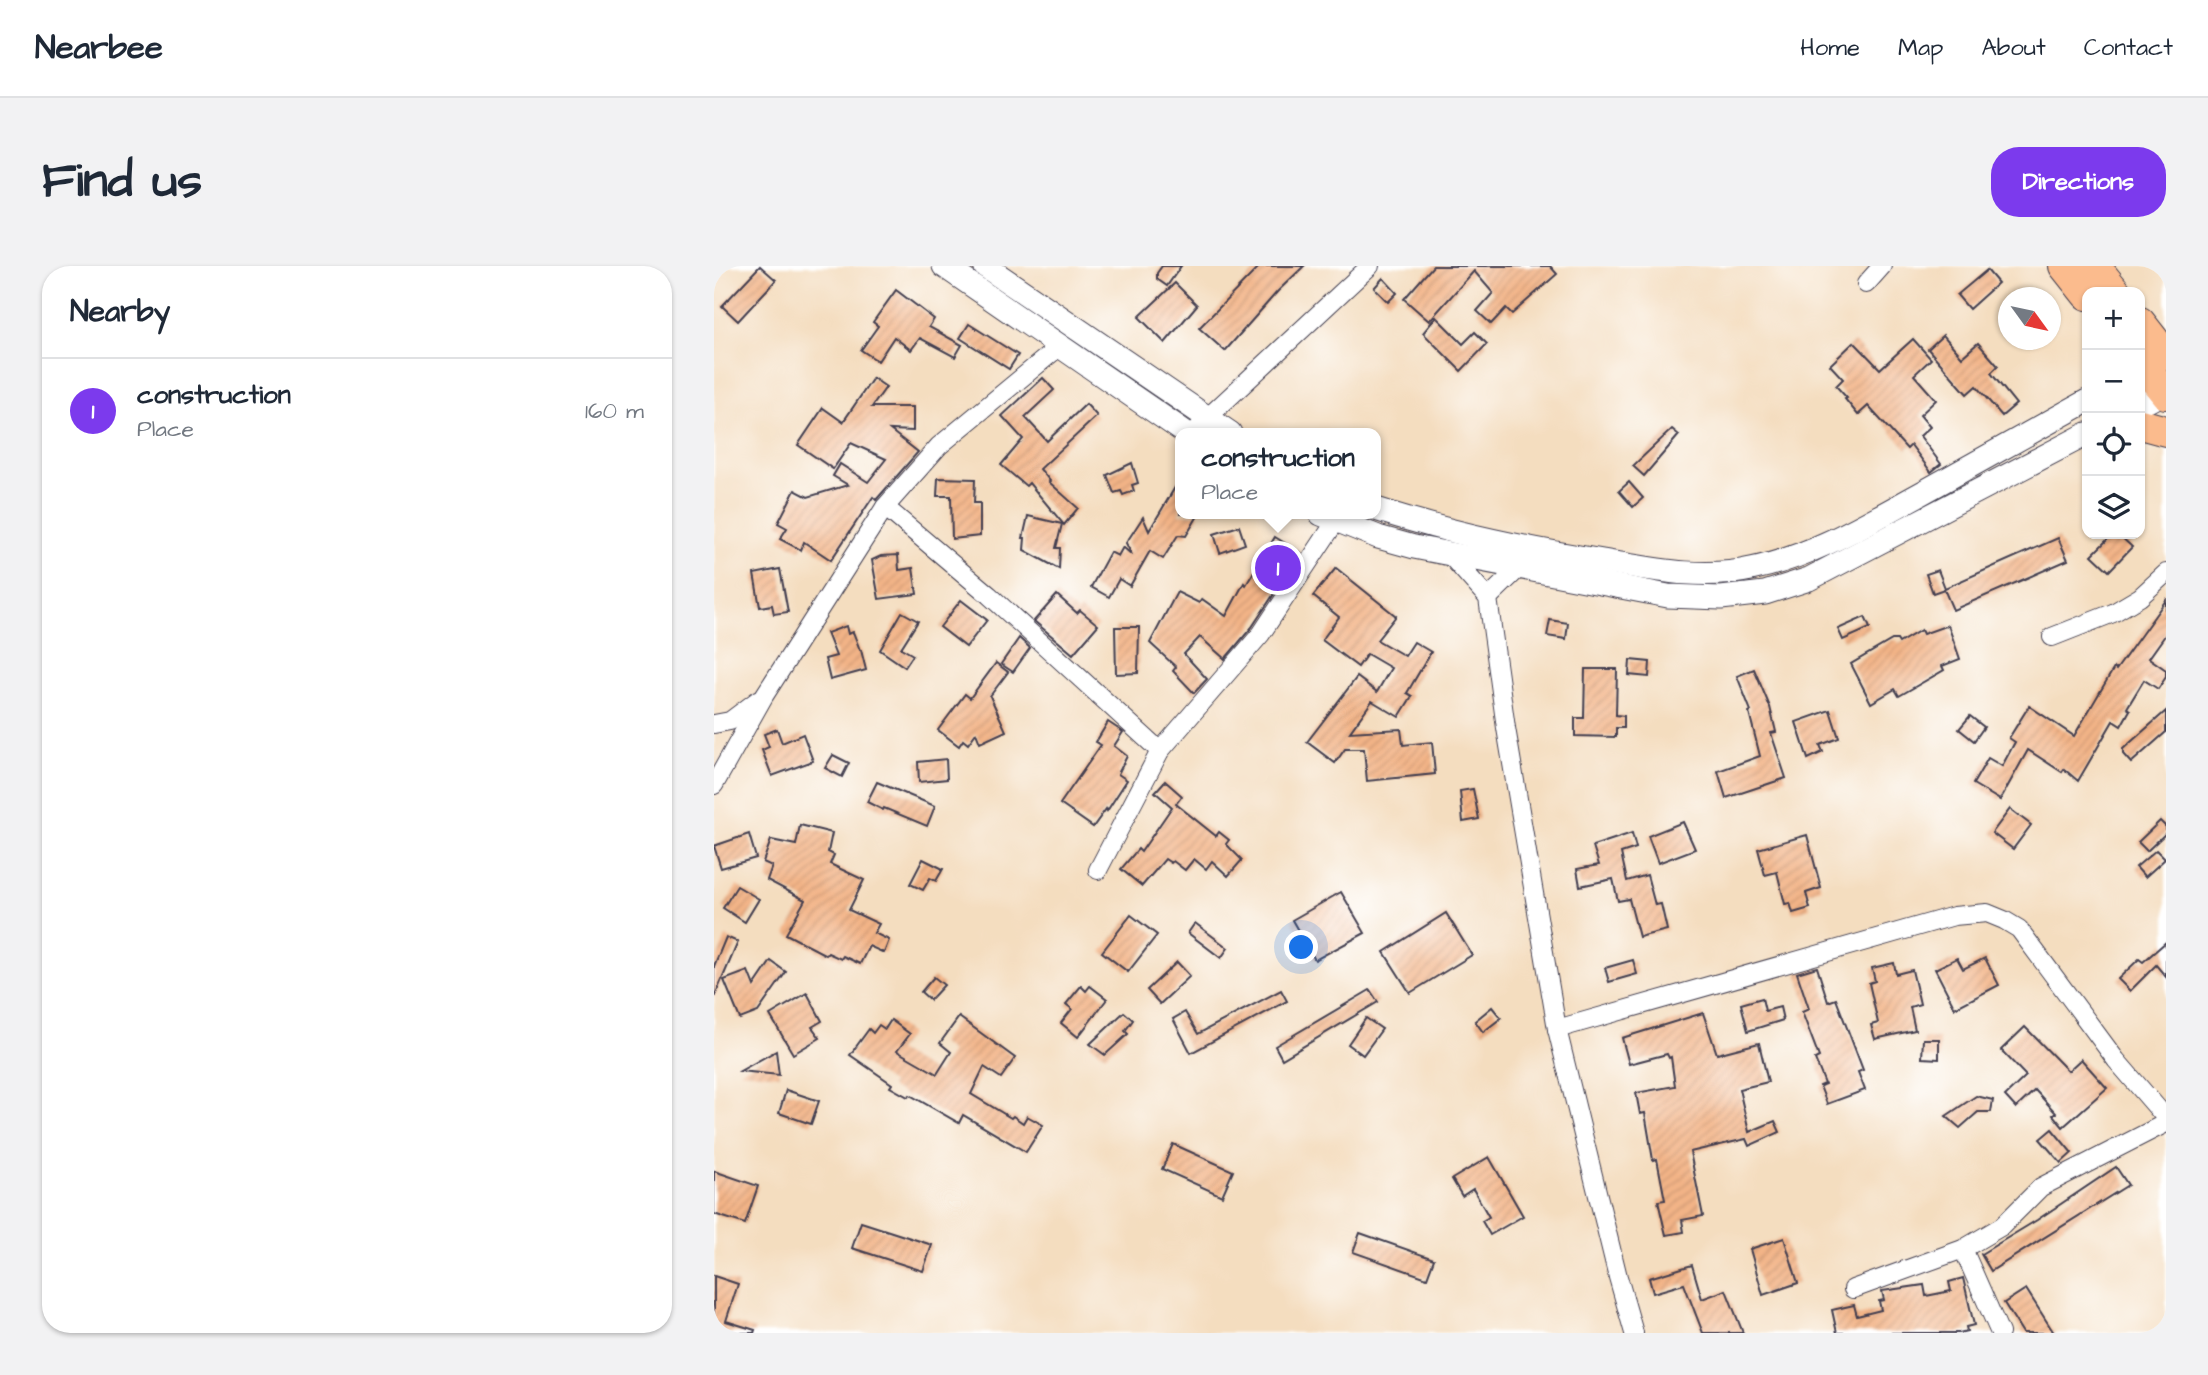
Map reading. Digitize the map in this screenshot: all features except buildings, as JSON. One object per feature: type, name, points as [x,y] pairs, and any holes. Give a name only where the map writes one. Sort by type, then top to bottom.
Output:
[{"type":"highway","points":[[2064,266],[2082,289]]},
{"type":"highway","points":[[2095,266],[2112,287]]},
{"type":"highway","points":[[2145,341],[2159,396]]},
{"type":"highway","points":[[2145,425],[2166,431]]},
{"type":"street","points":[[944,266],[1179,428]]},
{"type":"street","points":[[985,266],[1200,426],[1370,266]]},
{"type":"street","points":[[1866,284],[1882,266]]},
{"type":"street","points":[[714,785],[764,696],[885,507],[939,446],[1060,346]]},
{"type":"street","points":[[1381,510],[1537,551],[1671,572],[1698,574],[1749,570],[1791,558],[1857,529],[2082,404]]},
{"type":"street","points":[[1331,519],[1378,537],[1449,554],[1668,596],[1721,598],[1765,593],[1809,579],[2082,437]]},
{"type":"street","points":[[885,507],[989,595],[1160,751]]},
{"type":"street","points":[[1098,870],[1160,751],[1261,634],[1327,519]]},
{"type":"street","points":[[1828,542],[1839,564]]},
{"type":"street","points":[[1449,554],[1488,598],[1506,728],[1557,1029],[1634,1333]]},
{"type":"street","points":[[1488,598],[1519,568]]},
{"type":"street","points":[[2052,637],[2113,613],[2140,597],[2166,573]]},
{"type":"street","points":[[714,724],[730,721],[764,696]]},
{"type":"street","points":[[1557,1029],[1954,916],[1987,914],[2004,919],[2019,929],[2116,1060],[2166,1120],[2041,1187],[2002,1226],[1963,1249],[1853,1289]]},
{"type":"street","points":[[1963,1249],[2000,1333]]},
{"type":"place","name":"construction","points":[[1278,568]]}]
